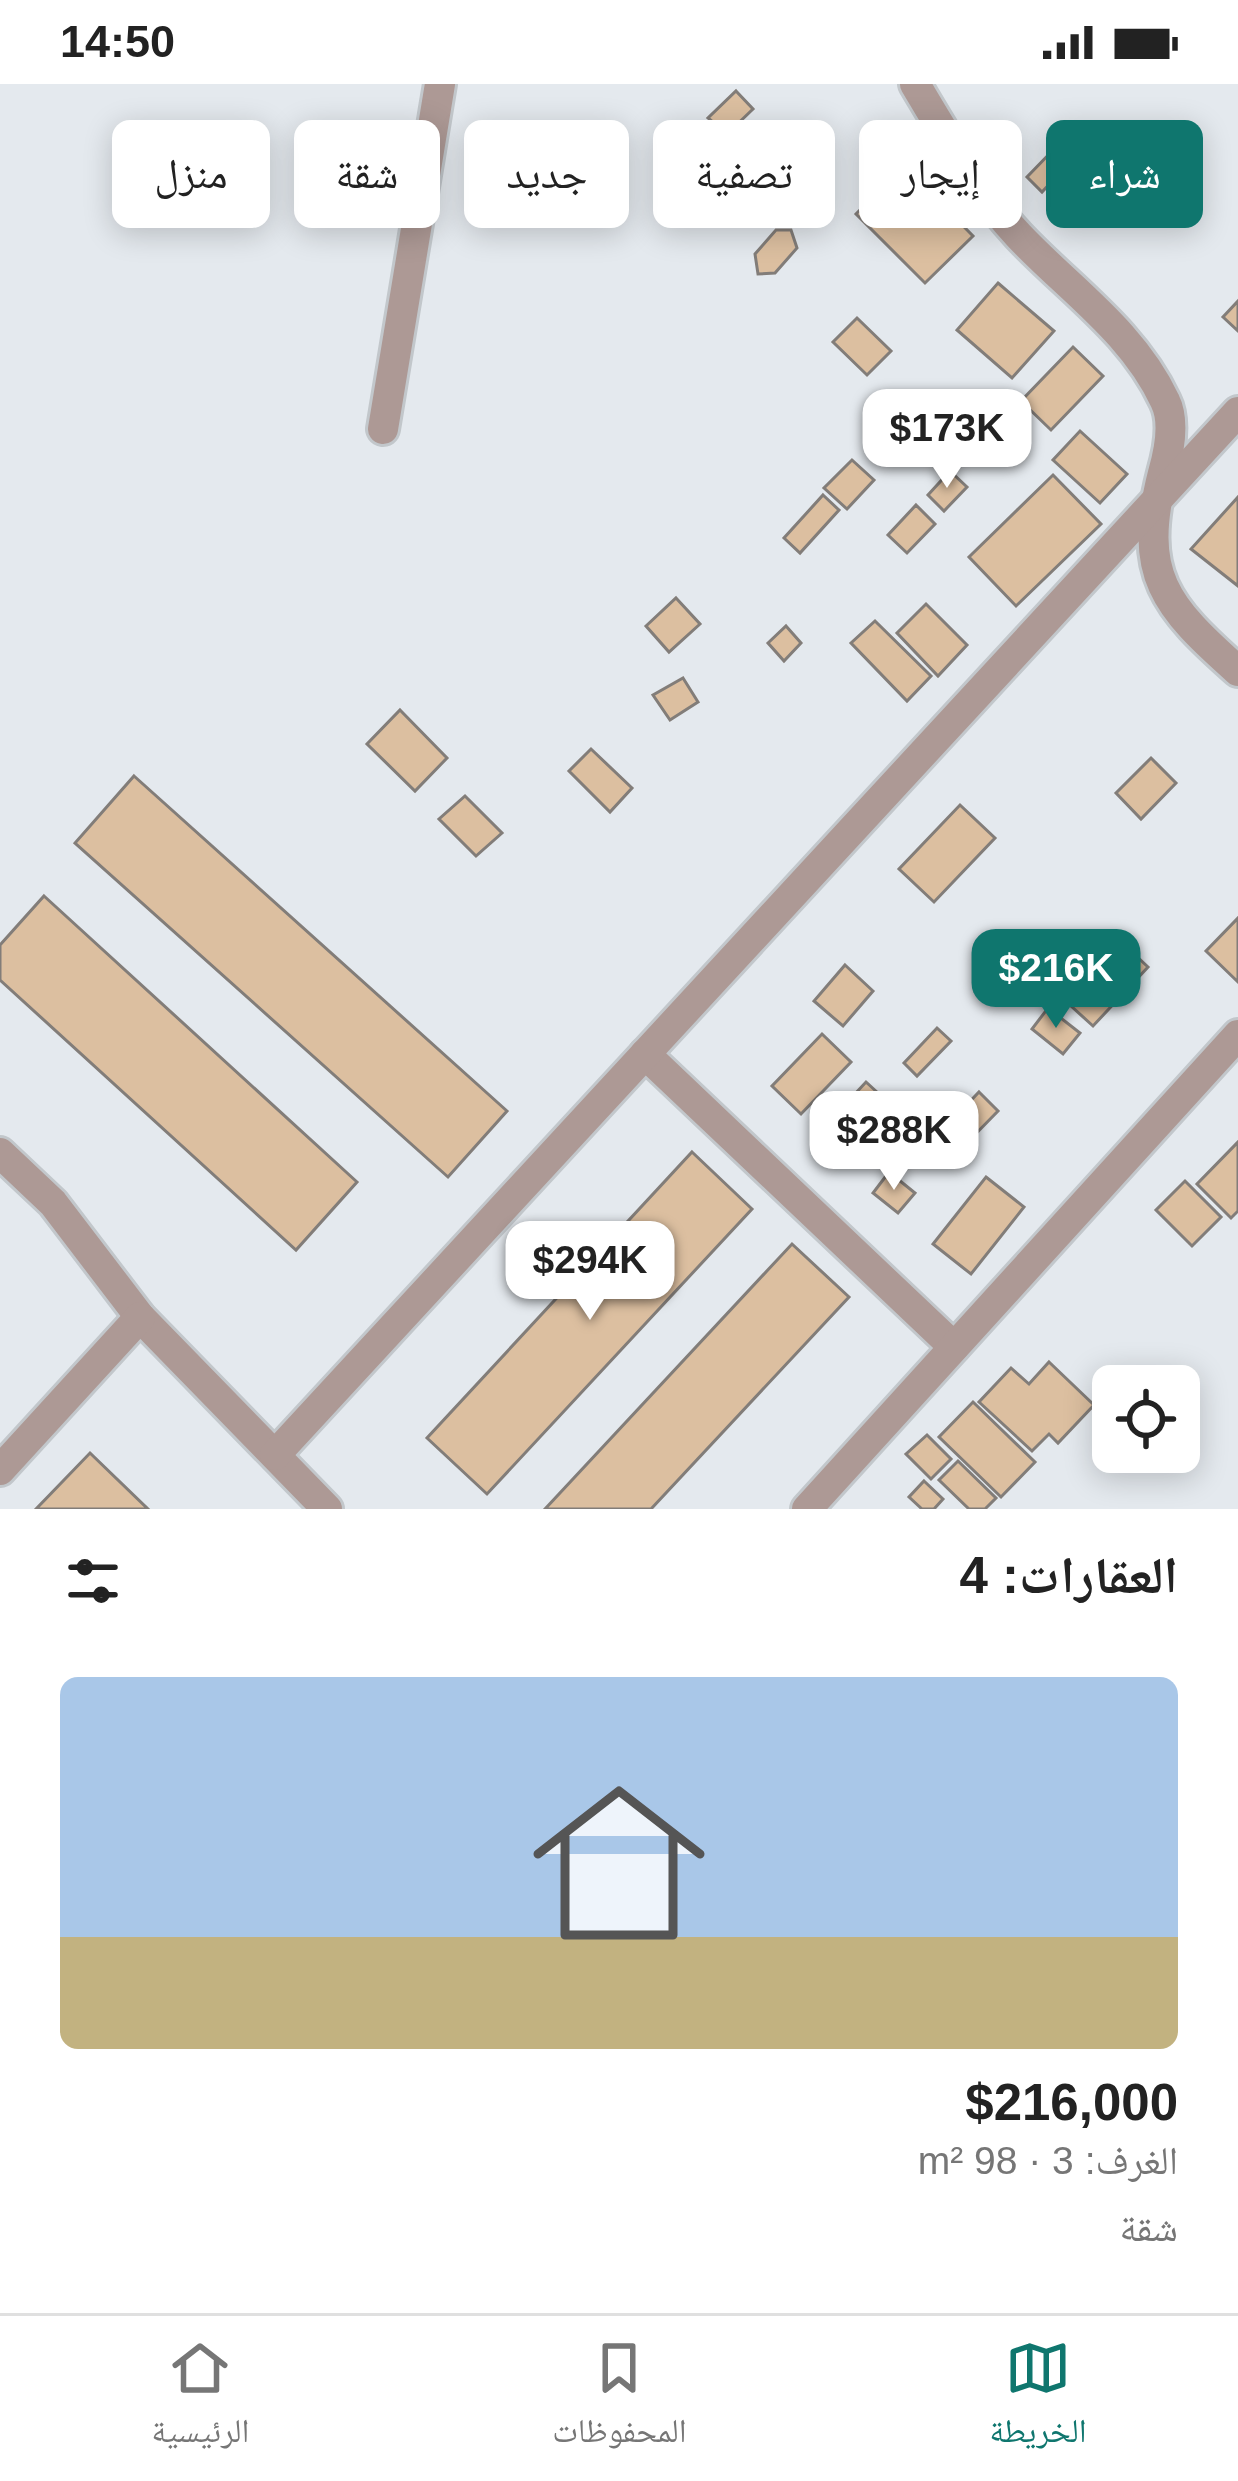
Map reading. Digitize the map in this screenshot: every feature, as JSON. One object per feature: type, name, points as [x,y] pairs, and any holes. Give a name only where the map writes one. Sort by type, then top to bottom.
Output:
[{"type":"street","points":[[383,429],[440,84]]},
{"type":"street","points":[[915,84],[952,146],[1019,236],[1080,288],[1152,376],[1168,407],[1169,451],[1157,500],[1154,547],[1162,592],[1192,630],[1238,671]]},
{"type":"street","points":[[275,1455],[1238,412]]},
{"type":"street","points":[[807,1509],[1238,1035]]},
{"type":"street","points":[[645,1054],[954,1347]]},
{"type":"street","points":[[0,1153],[53,1203],[140,1317],[327,1509]]},
{"type":"street","points":[[0,1469],[140,1317]]},
{"type":"building","points":[[736,91],[753,109],[742,120],[708,118]]},
{"type":"building","points":[[1046,157],[1042,192],[1027,177]]},
{"type":"building","points":[[870,228],[965,228],[973,236],[925,283]]},
{"type":"building","points":[[776,230],[791,230],[797,248],[775,273],[758,274],[755,254]]},
{"type":"building","points":[[998,283],[1054,331],[1012,378],[957,330]]},
{"type":"building","points":[[1238,301],[1238,331],[1223,317]]},
{"type":"building","points":[[857,318],[891,351],[867,375],[833,342]]},
{"type":"building","points":[[1073,347],[1103,376],[1051,430],[1021,401]]},
{"type":"building","points":[[1080,431],[1127,474],[1100,503],[1053,460]]},
{"type":"building","points":[[944,437],[965,457],[951,471],[931,452]]},
{"type":"building","points":[[852,460],[874,480],[847,509],[824,488]]},
{"type":"building","points":[[950,471],[967,487],[944,511],[928,495]]},
{"type":"building","points":[[1053,475],[1101,524],[1016,606],[969,557]]},
{"type":"building","points":[[823,495],[839,510],[800,553],[784,538]]},
{"type":"building","points":[[1238,497],[1238,586],[1191,549]]},
{"type":"building","points":[[916,505],[935,524],[907,553],[888,535]]},
{"type":"building","points":[[676,598],[700,624],[669,652],[646,626]]},
{"type":"building","points":[[926,604],[967,645],[938,676],[897,633]]},
{"type":"building","points":[[875,621],[931,676],[907,701],[851,643]]},
{"type":"building","points":[[786,626],[801,643],[784,661],[768,643]]},
{"type":"building","points":[[683,678],[698,702],[670,720],[653,695]]},
{"type":"building","points":[[400,710],[447,758],[415,791],[367,744]]},
{"type":"building","points":[[591,749],[632,788],[610,812],[569,771]]},
{"type":"building","points":[[1151,758],[1176,783],[1141,819],[1116,793]]},
{"type":"building","points":[[134,776],[507,1111],[448,1177],[75,843]]},
{"type":"building","points":[[465,796],[502,833],[476,856],[439,819]]},
{"type":"building","points":[[960,805],[995,838],[934,902],[899,869]]},
{"type":"building","points":[[44,896],[357,1182],[296,1250],[0,980],[0,945]]},
{"type":"building","points":[[1238,918],[1238,982],[1206,951]]},
{"type":"building","points":[[1115,936],[1148,967],[1093,1026],[1060,996]]},
{"type":"building","points":[[845,965],[873,991],[843,1026],[814,1001]]},
{"type":"building","points":[[1048,1008],[1080,1033],[1063,1054],[1032,1029]]},
{"type":"building","points":[[937,1028],[951,1041],[917,1076],[904,1063]]},
{"type":"building","points":[[822,1034],[851,1062],[801,1114],[772,1086]]},
{"type":"building","points":[[866,1082],[890,1104],[865,1131],[841,1109]]},
{"type":"building","points":[[979,1092],[998,1111],[957,1153],[938,1135]]},
{"type":"building","points":[[1238,1142],[1238,1211],[1231,1218],[1197,1184]]},
{"type":"building","points":[[692,1152],[752,1209],[487,1494],[427,1438]]},
{"type":"building","points":[[889,1172],[915,1193],[898,1213],[873,1193]]},
{"type":"building","points":[[986,1177],[1024,1207],[971,1274],[933,1244]]},
{"type":"building","points":[[1185,1181],[1221,1217],[1192,1246],[1156,1210]]},
{"type":"building","points":[[792,1244],[849,1297],[651,1509],[545,1509]]},
{"type":"building","points":[[1049,1362],[1092,1407],[1058,1443],[1049,1434],[1032,1451],[979,1402],[1011,1368],[1029,1384]]},
{"type":"building","points":[[973,1402],[1035,1462],[1001,1497],[939,1437]]},
{"type":"building","points":[[927,1435],[951,1459],[931,1479],[906,1454]]},
{"type":"building","points":[[90,1453],[148,1509],[36,1509]]},
{"type":"building","points":[[958,1461],[996,1498],[985,1509],[969,1509],[939,1480]]},
{"type":"building","points":[[924,1481],[943,1499],[934,1509],[922,1509],[909,1497]]}]
